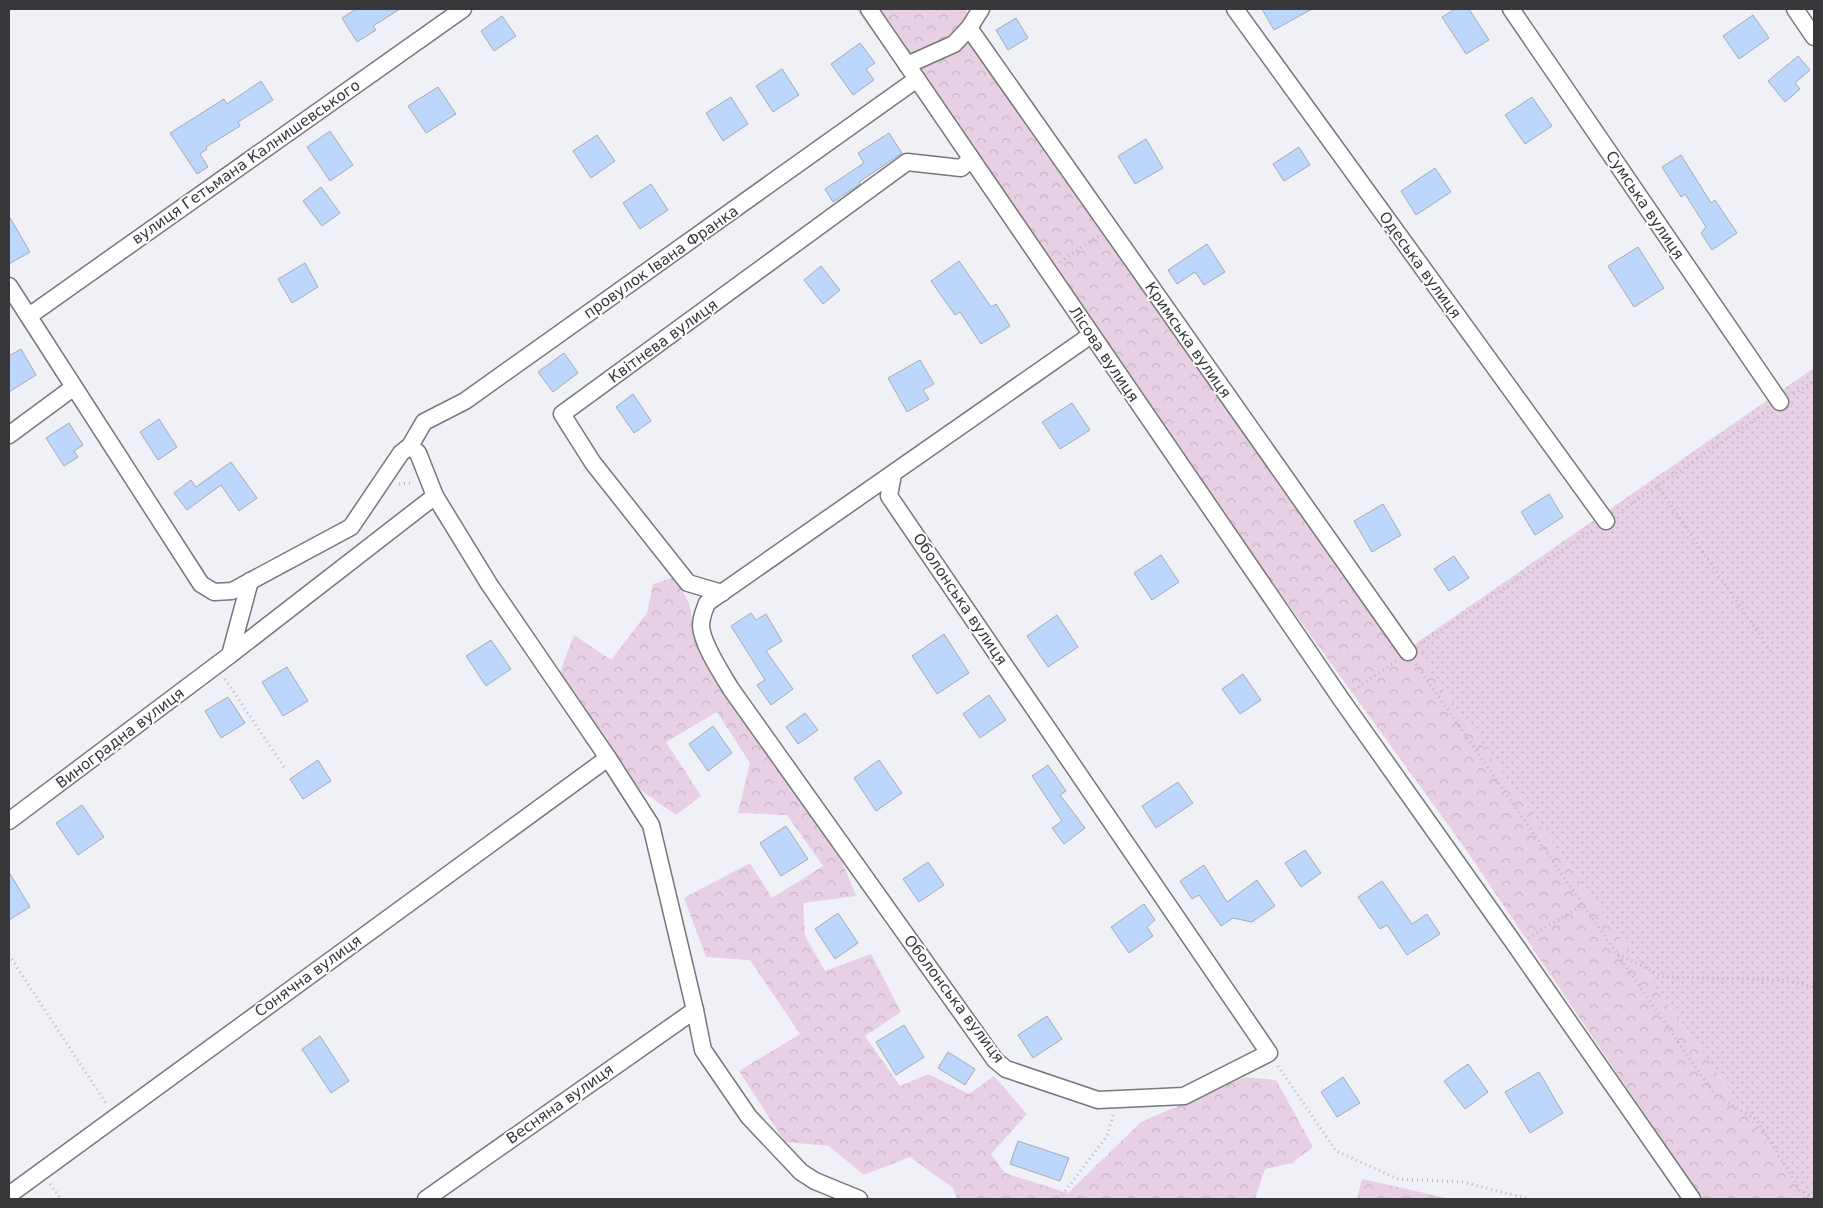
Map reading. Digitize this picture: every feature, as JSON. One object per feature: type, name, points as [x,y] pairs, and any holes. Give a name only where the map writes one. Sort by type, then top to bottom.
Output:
[{"type":"street","name":"вулиця Гетьмана Калнишевського","points":[[29,316],[463,9]]},
{"type":"street","name":"Лісова вулиця","points":[[869,9],[1341,699],[1692,1199]]},
{"type":"street","points":[[907,65],[954,44],[969,28],[981,9]]},
{"type":"street","name":"Одеська вулиця","points":[[1235,9],[1606,521]]},
{"type":"street","name":"Сумська вулиця","points":[[1511,9],[1780,402]]},
{"type":"street","points":[[1795,9],[1814,37]]},
{"type":"street","name":"Кримська вулиця","points":[[969,28],[1408,652]]},
{"type":"street","name":"провулок Івана Франка","points":[[9,286],[201,584],[214,592],[232,591],[352,527],[401,453],[410,446],[424,422],[465,401],[917,79]]},
{"type":"street","name":"Квітнева вулиця","points":[[722,593],[688,584],[593,463],[562,414],[907,162],[961,168],[971,159]]},
{"type":"street","name":"Оболонська вулиця","points":[[893,474],[889,496],[1269,1053],[1184,1096],[1117,1100],[1098,1100],[1016,1073],[995,1060],[731,690],[712,658],[701,628],[702,615],[707,603],[1091,334]]},
{"type":"street","points":[[9,435],[74,387]]},
{"type":"street","points":[[410,446],[418,453],[435,496],[489,584],[608,758],[651,825],[696,1010],[703,1050],[749,1117],[801,1172],[815,1181],[859,1199]]},
{"type":"street","name":"Виноградна вулиця","points":[[9,821],[216,666],[435,496]]},
{"type":"street","points":[[230,655],[250,582]]},
{"type":"street","name":"Сонячна вулиця","points":[[9,1195],[608,758]]},
{"type":"street","name":"Весняна вулиця","points":[[426,1199],[696,1010]]},
{"type":"path","points":[[1048,271],[1110,228]]},
{"type":"path","points":[[1341,699],[1408,652],[1606,521],[1657,484],[1814,381]]},
{"type":"path","points":[[1657,484],[1772,654]]},
{"type":"path","points":[[1408,652],[1715,1095],[1757,1120],[1800,1190],[1814,1198]]},
{"type":"path","points":[[216,666],[286,770]]},
{"type":"path","points":[[1516,946],[1583,905]]},
{"type":"path","points":[[1617,954],[1664,978],[1783,980],[1814,987]]},
{"type":"path","points":[[9,956],[115,1117]]},
{"type":"path","points":[[1269,1053],[1336,1151],[1398,1179],[1462,1182],[1529,1199]]},
{"type":"path","points":[[1059,1199],[1107,1136],[1117,1100]]},
{"type":"green space","points":[[856,9],[965,9],[1412,646],[1807,1199],[1702,1199],[1462,844]]},
{"type":"green space","points":[[1814,368],[1814,1199],[1807,1199],[1412,646]]},
{"type":"green space","points":[[675,577],[689,603],[695,637],[748,722],[841,859],[856,896],[803,903],[805,936],[825,971],[871,954],[901,1012],[865,1036],[900,1086],[928,1074],[969,1094],[994,1076],[1027,1114],[991,1154],[1005,1173],[1068,1193],[1141,1122],[1245,1077],[1276,1080],[1313,1147],[1292,1163],[1265,1169],[1255,1199],[957,1199],[953,1188],[910,1157],[864,1175],[829,1146],[785,1142],[739,1071],[800,1034],[750,960],[706,957],[684,898],[750,863],[772,898],[823,866],[787,815],[738,813],[750,763],[717,712],[666,742],[701,796],[676,815],[639,789],[560,672],[574,635],[611,660],[647,613],[653,584]]},
{"type":"green space","points":[[1362,1179],[1451,1199],[1357,1199]]},
{"type":"building","points":[[356,9],[400,9],[373,26],[376,30],[357,42],[342,18]]},
{"type":"building","points":[[1262,9],[1312,9],[1274,30]]},
{"type":"building","points":[[1455,9],[1469,9],[1489,40],[1466,54],[1442,17]]},
{"type":"building","points":[[1753,15],[1769,38],[1739,59],[1723,36]]},
{"type":"building","points":[[502,16],[516,36],[494,51],[481,31]]},
{"type":"building","points":[[1016,18],[1028,38],[1008,50],[996,30]]},
{"type":"building","points":[[860,43],[875,63],[866,69],[874,80],[853,95],[831,64]]},
{"type":"building","points":[[1798,56],[1810,70],[1795,83],[1800,89],[1785,102],[1768,81]]},
{"type":"building","points":[[782,69],[799,95],[773,112],[756,86]]},
{"type":"building","points":[[261,81],[273,100],[238,122],[240,126],[206,147],[207,149],[200,154],[208,167],[197,174],[170,133],[224,99],[227,104]]},
{"type":"building","points":[[438,87],[456,114],[426,133],[408,106]]},
{"type":"building","points":[[731,97],[748,124],[723,141],[706,113]]},
{"type":"building","points":[[1532,97],[1552,126],[1525,144],[1505,115]]},
{"type":"building","points":[[330,131],[353,165],[330,181],[307,147]]},
{"type":"building","points":[[889,133],[902,153],[833,202],[825,189],[864,163],[858,153]]},
{"type":"building","points":[[597,135],[615,161],[591,178],[573,151]]},
{"type":"building","points":[[1146,139],[1163,168],[1135,184],[1118,156]]},
{"type":"building","points":[[1299,147],[1310,165],[1284,181],[1273,164]]},
{"type":"building","points":[[1681,155],[1711,203],[1715,200],[1737,233],[1712,250],[1701,233],[1706,227],[1685,194],[1681,197],[1662,167]]},
{"type":"building","points":[[1435,168],[1451,192],[1416,215],[1401,191]]},
{"type":"building","points":[[651,184],[668,210],[640,229],[623,203]]},
{"type":"building","points":[[321,187],[340,213],[322,226],[303,201]]},
{"type":"building","points":[[9,216],[30,252],[9,264]]},
{"type":"building","points":[[1207,244],[1225,272],[1204,285],[1195,272],[1177,284],[1168,270]]},
{"type":"building","points":[[1638,247],[1664,288],[1634,307],[1608,266]]},
{"type":"building","points":[[959,261],[991,307],[996,304],[1010,326],[981,344],[960,312],[955,315],[931,281]]},
{"type":"building","points":[[305,263],[318,287],[292,303],[278,279]]},
{"type":"building","points":[[821,266],[840,290],[823,304],[804,280]]},
{"type":"building","points":[[21,349],[36,375],[9,392],[9,356]]},
{"type":"building","points":[[564,353],[578,373],[553,392],[538,372]]},
{"type":"building","points":[[920,360],[934,384],[923,390],[929,399],[907,412],[888,378]]},
{"type":"building","points":[[633,394],[651,421],[634,433],[616,407]]},
{"type":"building","points":[[1072,403],[1090,430],[1060,449],[1042,422]]},
{"type":"building","points":[[159,419],[177,447],[158,460],[140,432]]},
{"type":"building","points":[[69,423],[83,445],[74,451],[78,457],[64,466],[46,438]]},
{"type":"building","points":[[231,462],[257,498],[239,511],[221,485],[187,510],[174,493],[191,480],[196,487]]},
{"type":"building","points":[[1549,494],[1563,517],[1535,535],[1521,512]]},
{"type":"building","points":[[1383,504],[1401,535],[1372,552],[1354,521]]},
{"type":"building","points":[[1161,555],[1179,582],[1152,600],[1134,573]]},
{"type":"building","points":[[1454,556],[1469,578],[1449,591],[1434,569]]},
{"type":"building","points":[[751,613],[756,620],[766,614],[782,641],[766,651],[793,689],[771,705],[757,685],[765,680],[731,626]]},
{"type":"building","points":[[1057,615],[1078,647],[1048,667],[1027,636]]},
{"type":"building","points":[[944,634],[969,673],[937,694],[912,656]]},
{"type":"building","points":[[491,640],[511,669],[486,686],[466,656]]},
{"type":"building","points":[[287,667],[308,701],[283,716],[262,682]]},
{"type":"building","points":[[1243,674],[1261,700],[1240,714],[1222,689]]},
{"type":"building","points":[[989,695],[1006,720],[980,738],[963,714]]},
{"type":"building","points":[[228,697],[245,723],[221,738],[205,711]]},
{"type":"building","points":[[805,713],[818,730],[798,744],[786,727]]},
{"type":"building","points":[[713,726],[732,753],[708,771],[689,744]]},
{"type":"building","points":[[318,760],[331,781],[303,799],[290,779]]},
{"type":"building","points":[[879,760],[902,793],[876,811],[854,778]]},
{"type":"building","points":[[1048,765],[1066,791],[1060,795],[1085,828],[1064,844],[1052,828],[1062,821],[1032,776]]},
{"type":"building","points":[[1178,782],[1193,803],[1156,828],[1142,806]]},
{"type":"building","points":[[82,805],[104,837],[78,855],[56,823]]},
{"type":"building","points":[[786,826],[808,859],[781,876],[760,843]]},
{"type":"building","points":[[1305,850],[1321,873],[1301,887],[1285,863]]},
{"type":"building","points":[[928,862],[944,885],[919,902],[903,879]]},
{"type":"building","points":[[1204,865],[1227,902],[1257,880],[1275,906],[1252,922],[1233,918],[1221,926],[1199,895],[1192,899],[1180,881]]},
{"type":"building","points":[[9,872],[30,907],[9,920]]},
{"type":"building","points":[[1382,881],[1412,924],[1427,914],[1440,934],[1407,955],[1387,925],[1380,929],[1358,897]]},
{"type":"building","points":[[1144,904],[1155,920],[1147,927],[1153,936],[1129,953],[1111,927]]},
{"type":"building","points":[[838,913],[858,943],[835,959],[815,929]]},
{"type":"building","points":[[1047,1016],[1062,1039],[1033,1058],[1018,1035]]},
{"type":"building","points":[[904,1025],[924,1057],[896,1075],[876,1042]]},
{"type":"building","points":[[320,1036],[349,1081],[331,1093],[302,1049]]},
{"type":"building","points":[[948,1052],[975,1069],[965,1085],[938,1068]]},
{"type":"building","points":[[1468,1064],[1488,1092],[1465,1109],[1444,1081]]},
{"type":"building","points":[[1539,1072],[1563,1113],[1530,1133],[1505,1092]]},
{"type":"building","points":[[1343,1077],[1360,1103],[1337,1117],[1321,1092]]},
{"type":"building","points":[[1018,1141],[1069,1158],[1060,1181],[1010,1164]]}]
